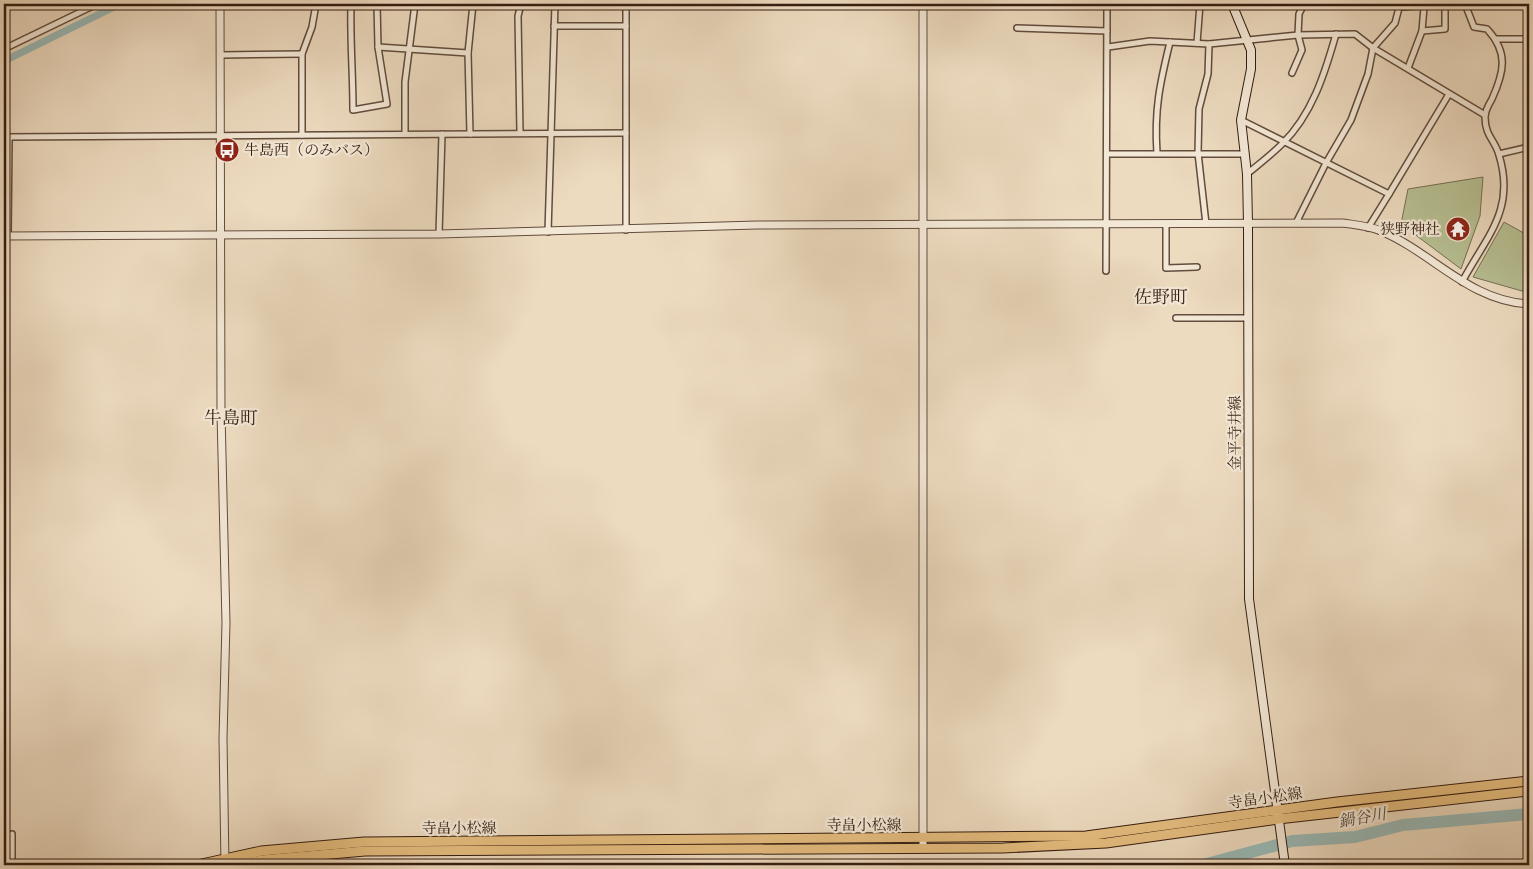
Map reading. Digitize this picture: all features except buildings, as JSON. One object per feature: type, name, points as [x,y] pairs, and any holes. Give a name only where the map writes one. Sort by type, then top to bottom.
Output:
[{"type":"main road","name":"金平寺井線","points":[[1232,4],[1251,50],[1251,69],[1241,120],[1247,174],[1248,224],[1250,599],[1285,864]]},
{"type":"main road","name":"寺畠小松線","points":[[236,865],[262,860],[364,851],[923,843],[1086,836],[1277,814],[1529,780]]},
{"type":"main road","name":"寺畠小松線","points":[[1277,814],[1529,790]]},
{"type":"main road","name":"寺畠小松線","points":[[197,865],[225,861],[261,851],[364,842],[923,843]]},
{"type":"street","points":[[4,49],[96,4]]},
{"type":"street","points":[[220,4],[226,622],[223,726],[225,861]]},
{"type":"street","points":[[302,135],[302,54],[312,27],[316,4]]},
{"type":"street","points":[[351,4],[350,49],[353,78],[353,110],[387,104],[378,47],[377,4]]},
{"type":"street","points":[[405,134],[405,82],[415,4]]},
{"type":"street","points":[[470,134],[468,53],[473,4]]},
{"type":"street","points":[[520,133],[518,16],[521,4]]},
{"type":"street","points":[[548,232],[555,4]]},
{"type":"street","points":[[626,4],[626,230]]},
{"type":"street","points":[[923,4],[923,843]]},
{"type":"street","points":[[1106,271],[1107,4]]},
{"type":"street","points":[[1197,43],[1200,4]]},
{"type":"street","points":[[1292,72],[1302,50],[1298,35],[1299,14],[1304,4]]},
{"type":"street","points":[[1296,223],[1326,163],[1351,120],[1368,74],[1373,48],[1394,23],[1400,5],[1424,7],[1457,4]]},
{"type":"street","points":[[1462,282],[1500,218],[1505,196],[1499,154],[1488,137],[1485,115],[1501,79],[1503,61],[1496,38],[1487,29],[1474,27],[1465,4]]},
{"type":"street","points":[[1422,31],[1446,29],[1445,5]]},
{"type":"street","points":[[1408,68],[1422,31],[1424,7]]},
{"type":"street","points":[[554,26],[626,26]]},
{"type":"street","points":[[1017,28],[1107,31]]},
{"type":"street","points":[[1247,174],[1283,143],[1312,104],[1336,34]]},
{"type":"street","points":[[1108,47],[1150,41],[1209,44],[1298,35],[1355,34],[1373,48],[1485,115]]},
{"type":"street","points":[[1496,38],[1529,39]]},
{"type":"street","points":[[1157,153],[1155,123],[1161,72],[1170,42]]},
{"type":"street","points":[[1206,224],[1198,153],[1199,109],[1208,74],[1209,44]]},
{"type":"street","points":[[378,47],[468,53]]},
{"type":"street","points":[[221,55],[302,54]]},
{"type":"street","points":[[1368,228],[1449,94]]},
{"type":"street","points":[[1241,120],[1283,143],[1389,194]]},
{"type":"street","points":[[626,133],[6,137],[6,236],[439,234],[757,225],[1343,224],[1368,228],[1391,236],[1462,282],[1488,295],[1529,304]]},
{"type":"street","points":[[439,234],[442,134]]},
{"type":"street","points":[[1499,154],[1529,147]]},
{"type":"street","points":[[1107,154],[1244,154]]},
{"type":"street","points":[[1166,224],[1166,268],[1197,267]]},
{"type":"street","points":[[1176,318],[1248,318]]},
{"type":"street","points":[[12,834],[12,865]]},
{"type":"green space","points":[[1483,177],[1480,216],[1461,269],[1401,224],[1408,189]]},
{"type":"green space","points":[[1504,222],[1529,236],[1529,293],[1473,277]]},
{"type":"waterway","points":[[4,61],[120,4]]},
{"type":"waterway","name":"鍋谷川","points":[[1203,865],[1292,841],[1355,837],[1403,825],[1529,814]]},
{"type":"place","name":"牛島西（のみバス）","points":[[227,150]]},
{"type":"place","name":"狭野神社","points":[[1458,229]]},
{"type":"district","name":"佐野町","points":[[1161,297]]},
{"type":"district","name":"牛島町","points":[[231,418]]}]
